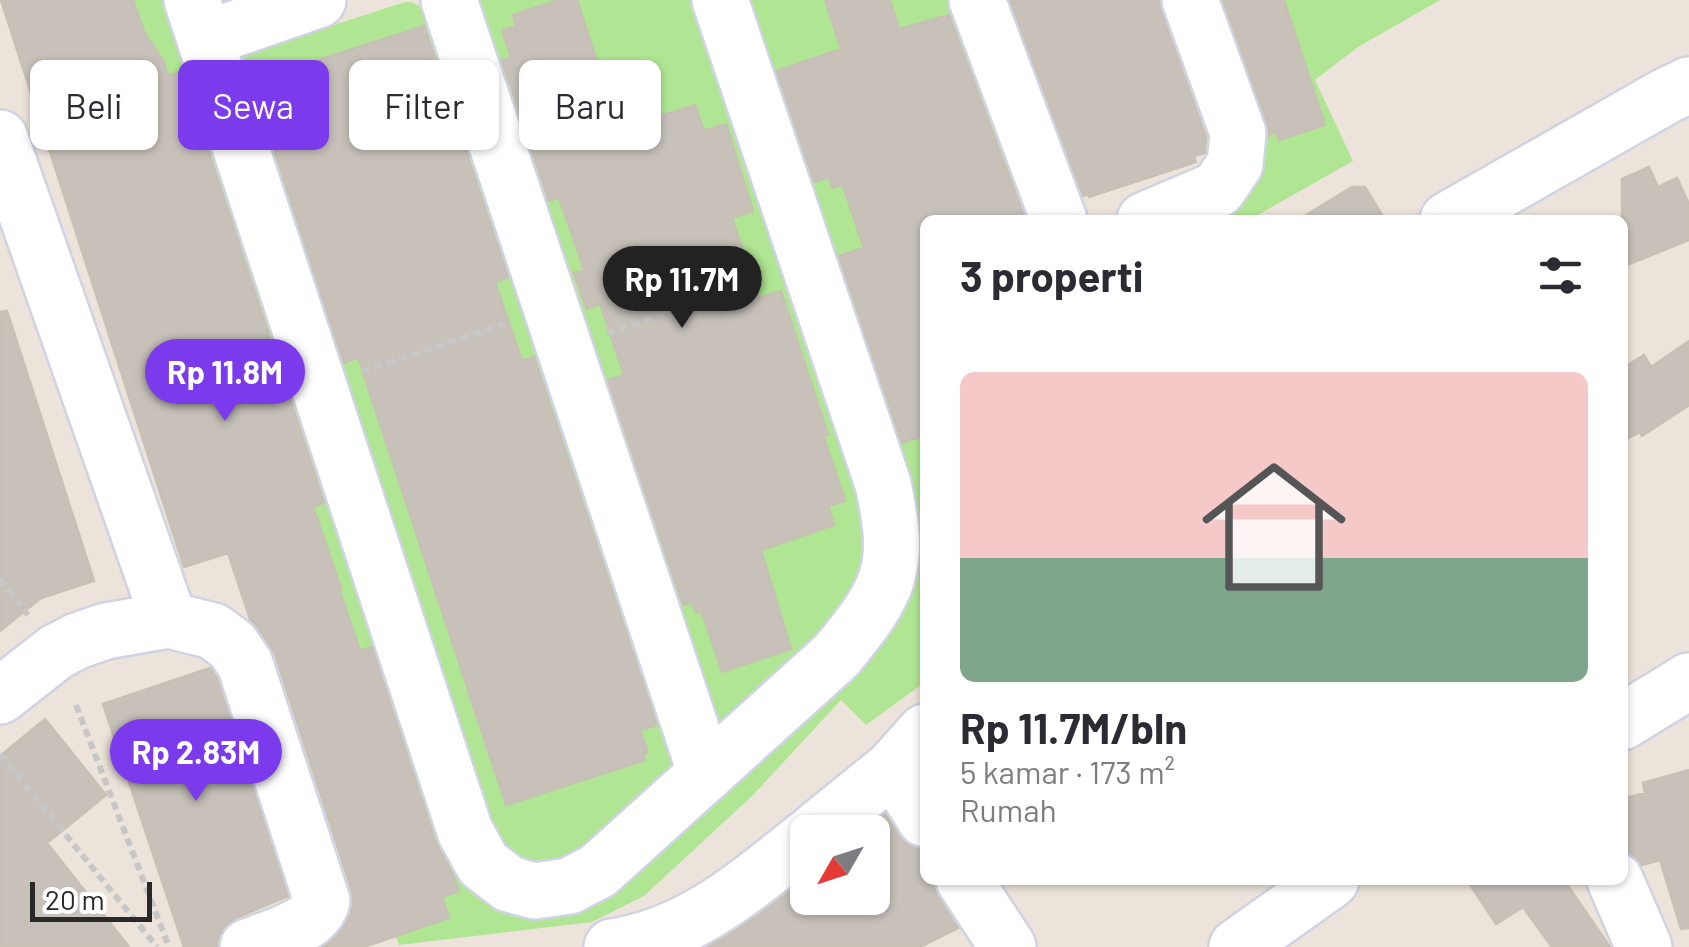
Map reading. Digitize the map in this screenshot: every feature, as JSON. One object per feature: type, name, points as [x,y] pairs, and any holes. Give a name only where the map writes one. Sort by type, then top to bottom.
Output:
[{"type":"street","points":[[318,0],[198,19],[465,831],[483,864],[508,884],[535,891],[569,886],[598,871],[837,655],[870,615],[890,567],[892,526],[883,484],[720,0]]},
{"type":"street","points":[[450,0],[706,774]]},
{"type":"street","points":[[978,0],[1057,215]]},
{"type":"street","points":[[1157,215],[1218,189],[1234,164],[1238,133],[1190,0]]},
{"type":"street","points":[[1457,215],[1689,86]]},
{"type":"street","points":[[0,138],[169,620]]},
{"type":"street","points":[[0,696],[56,652],[106,631],[169,620],[213,631],[232,645],[245,664],[322,901],[314,918],[248,947]]},
{"type":"street","points":[[1628,718],[1689,681]]},
{"type":"street","points":[[834,815],[909,750],[920,797]]},
{"type":"street","points":[[612,947],[664,935],[714,909],[790,852]]},
{"type":"street","points":[[967,885],[1008,947]]},
{"type":"street","points":[[1237,947],[1324,885]]},
{"type":"street","points":[[1617,885],[1644,947]]},
{"type":"path","points":[[319,386],[809,265]]},
{"type":"path","points":[[76,705],[169,947]]},
{"type":"path","points":[[0,754],[157,947]]},
{"type":"green space","points":[[80,0],[172,0],[195,60],[178,60],[178,150],[230,150],[520,905],[904,594],[746,0],[952,0],[1024,215],[920,215],[920,686],[866,725],[841,700],[752,796],[644,896],[592,922],[399,945],[131,150],[158,150],[158,60],[100,60]]},
{"type":"green space","points":[[476,0],[694,2],[859,493],[867,549],[854,602],[727,722],[715,719],[526,150],[661,150],[661,60],[519,60],[519,129]]},
{"type":"green space","points":[[1204,0],[1440,0],[1358,47],[1315,80],[1353,161],[1258,215],[1199,215],[1229,197]]},
{"type":"green space","points":[[405,2],[428,11],[444,60],[349,60],[349,150],[474,150],[677,769],[555,872],[497,853],[269,150],[329,150],[329,60],[241,60],[253,51]]},
{"type":"building","points":[[1,0],[133,0],[144,32],[164,62],[168,76],[178,72],[178,150],[208,150],[324,503],[313,507],[360,651],[372,647],[435,841],[459,891],[442,897],[449,918],[364,947],[324,947],[351,913],[352,891],[275,654],[250,619],[228,553],[184,567],[49,150],[158,150],[158,60],[30,60],[30,90]]},
{"type":"building","points":[[558,0],[577,0],[597,60],[519,60],[519,111],[502,60],[511,57],[502,30],[516,26],[513,15]]},
{"type":"building","points":[[825,0],[890,0],[899,29],[949,15],[1024,215],[920,215],[920,437],[902,443],[839,256],[864,248],[843,185],[832,188],[829,177],[814,182],[777,71],[841,49]]},
{"type":"building","points":[[1010,0],[1160,0],[1206,137],[1205,153],[1194,156],[1196,162],[1083,196]]},
{"type":"building","points":[[1223,0],[1284,0],[1325,125],[1279,140],[1276,132],[1269,135]]},
{"type":"building","points":[[424,26],[435,60],[349,60],[349,150],[465,150],[508,277],[495,282],[522,361],[534,357],[657,725],[640,730],[648,752],[643,754],[645,760],[506,805],[358,357],[344,363],[274,150],[329,150],[329,60],[318,60]]},
{"type":"building","points":[[695,105],[704,131],[726,124],[753,211],[732,218],[759,298],[781,291],[828,434],[823,435],[845,501],[828,506],[834,525],[761,550],[791,649],[722,672],[702,612],[696,613],[692,602],[683,605],[608,380],[624,375],[600,304],[587,309],[574,273],[584,270],[559,197],[549,201],[532,150],[661,150],[661,116]]},
{"type":"building","points":[[1649,167],[1658,187],[1677,178],[1689,204],[1689,240],[1628,265],[1628,215],[1622,215],[1622,179]]},
{"type":"building","points":[[1352,187],[1365,187],[1382,215],[1306,215]]},
{"type":"building","points":[[7,311],[94,581],[41,598],[0,631],[0,312]]},
{"type":"building","points":[[1689,341],[1689,405],[1642,436],[1640,432],[1628,438],[1628,365],[1644,355],[1651,367]]},
{"type":"building","points":[[210,668],[217,678],[288,896],[236,918],[223,928],[218,947],[184,947],[103,704]]},
{"type":"building","points":[[45,719],[106,795],[47,843],[129,947],[0,947],[0,756]]},
{"type":"building","points":[[1689,770],[1689,928],[1681,929],[1660,860],[1642,865],[1628,853],[1628,797],[1645,793],[1643,783]]},
{"type":"building","points":[[890,822],[910,846],[920,849],[920,885],[934,885],[958,928],[920,947],[708,947],[790,891],[790,915],[890,915]]},
{"type":"building","points":[[1470,885],[1567,885],[1610,947],[1552,947],[1523,907],[1496,924]]}]
